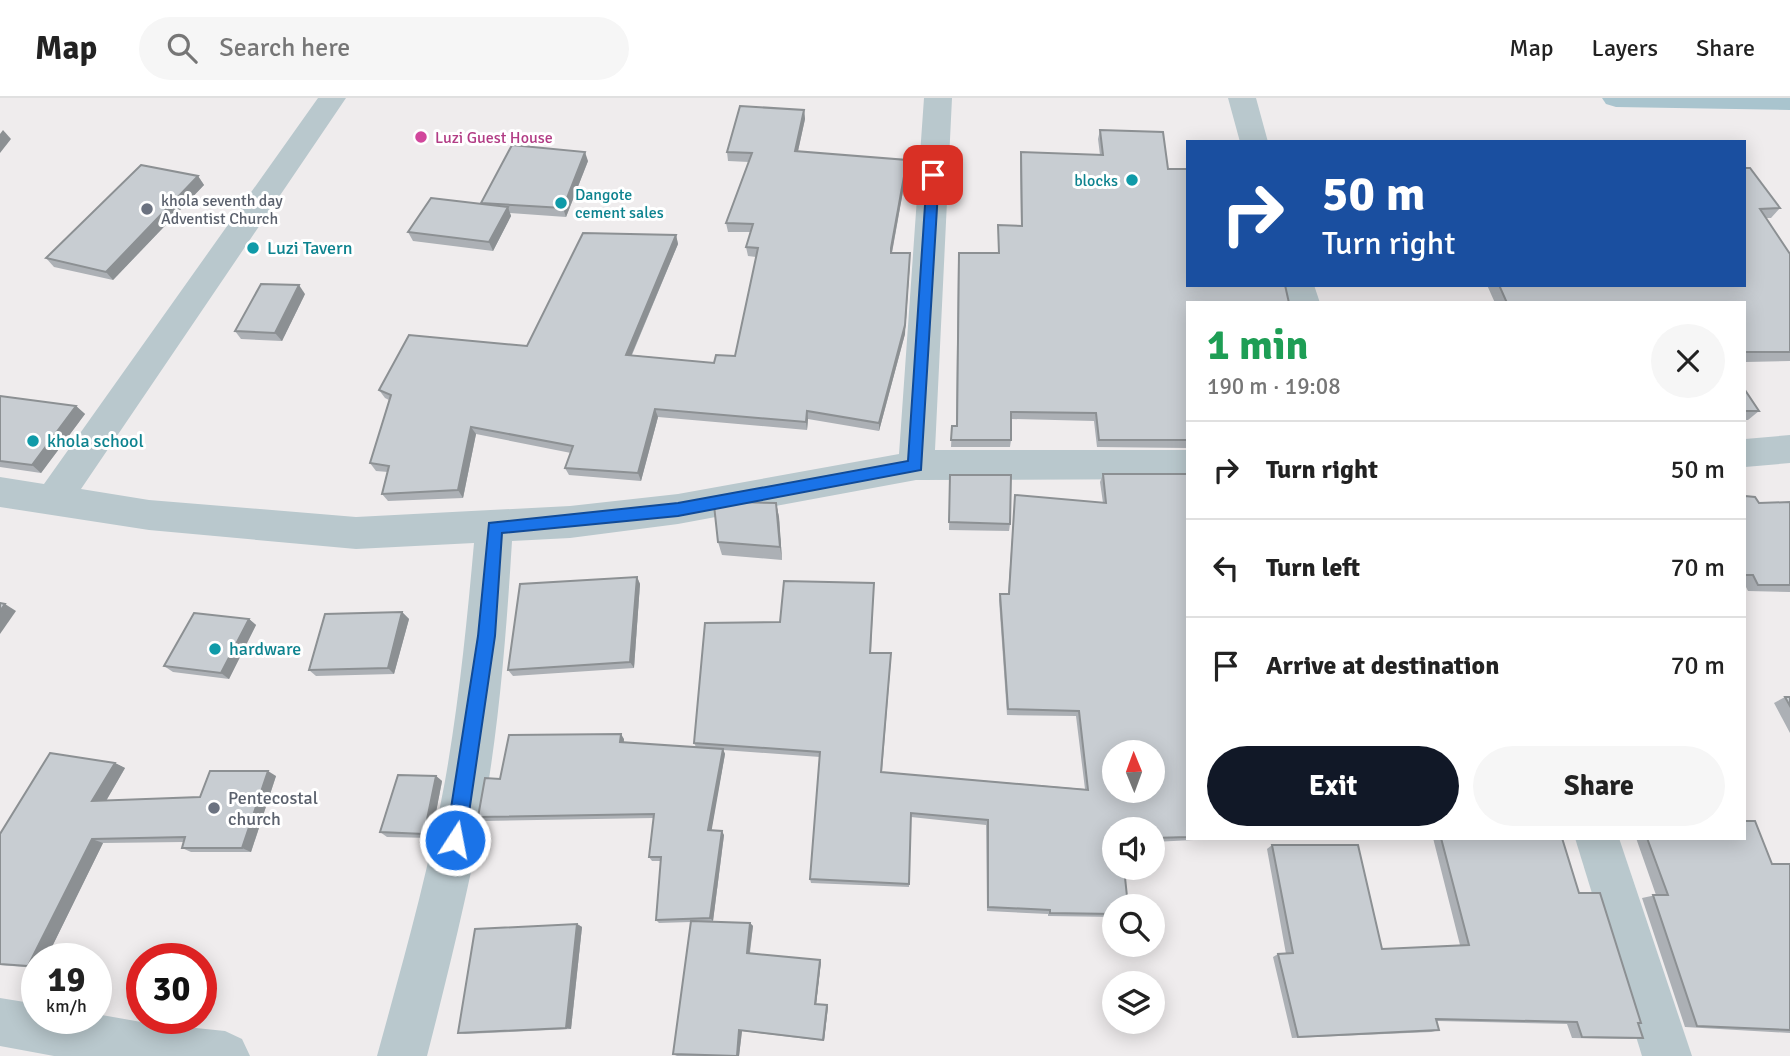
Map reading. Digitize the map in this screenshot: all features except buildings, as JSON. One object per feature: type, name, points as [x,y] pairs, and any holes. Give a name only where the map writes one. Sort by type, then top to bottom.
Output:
[{"type":"main road","points":[[1615,98],[1790,101]]},
{"type":"street","points":[[53,499],[332,98]]},
{"type":"street","points":[[916,466],[938,98]]},
{"type":"street","points":[[1242,98],[1253,140]]},
{"type":"street","points":[[1746,453],[1790,449]]},
{"type":"street","points":[[0,492],[149,515],[356,533],[494,527],[678,509],[916,466],[961,463],[1186,464]]},
{"type":"street","points":[[402,1056],[433,939],[461,816],[486,636],[494,527]]},
{"type":"street","points":[[1598,840],[1667,1056]]},
{"type":"street","points":[[0,1022],[147,1048],[225,1056]]},
{"type":"place","name":"Luzi Guest House","points":[[421,137]]},
{"type":"place","name":"blocks","points":[[1132,180]]},
{"type":"place","name":"Dangote cement sales","points":[[561,203]]},
{"type":"place","name":"khola seventh day Adventist Church","points":[[147,209]]},
{"type":"place","name":"Luzi Tavern","points":[[253,248]]},
{"type":"place","name":"khola school","points":[[33,441]]},
{"type":"place","name":"hardware","points":[[215,649]]},
{"type":"place","name":"Pentecostal church","points":[[214,808]]},
{"type":"route","points":[[455,840],[461,816],[486,636],[494,527],[570,522],[678,509],[916,466],[933,175]]}]
